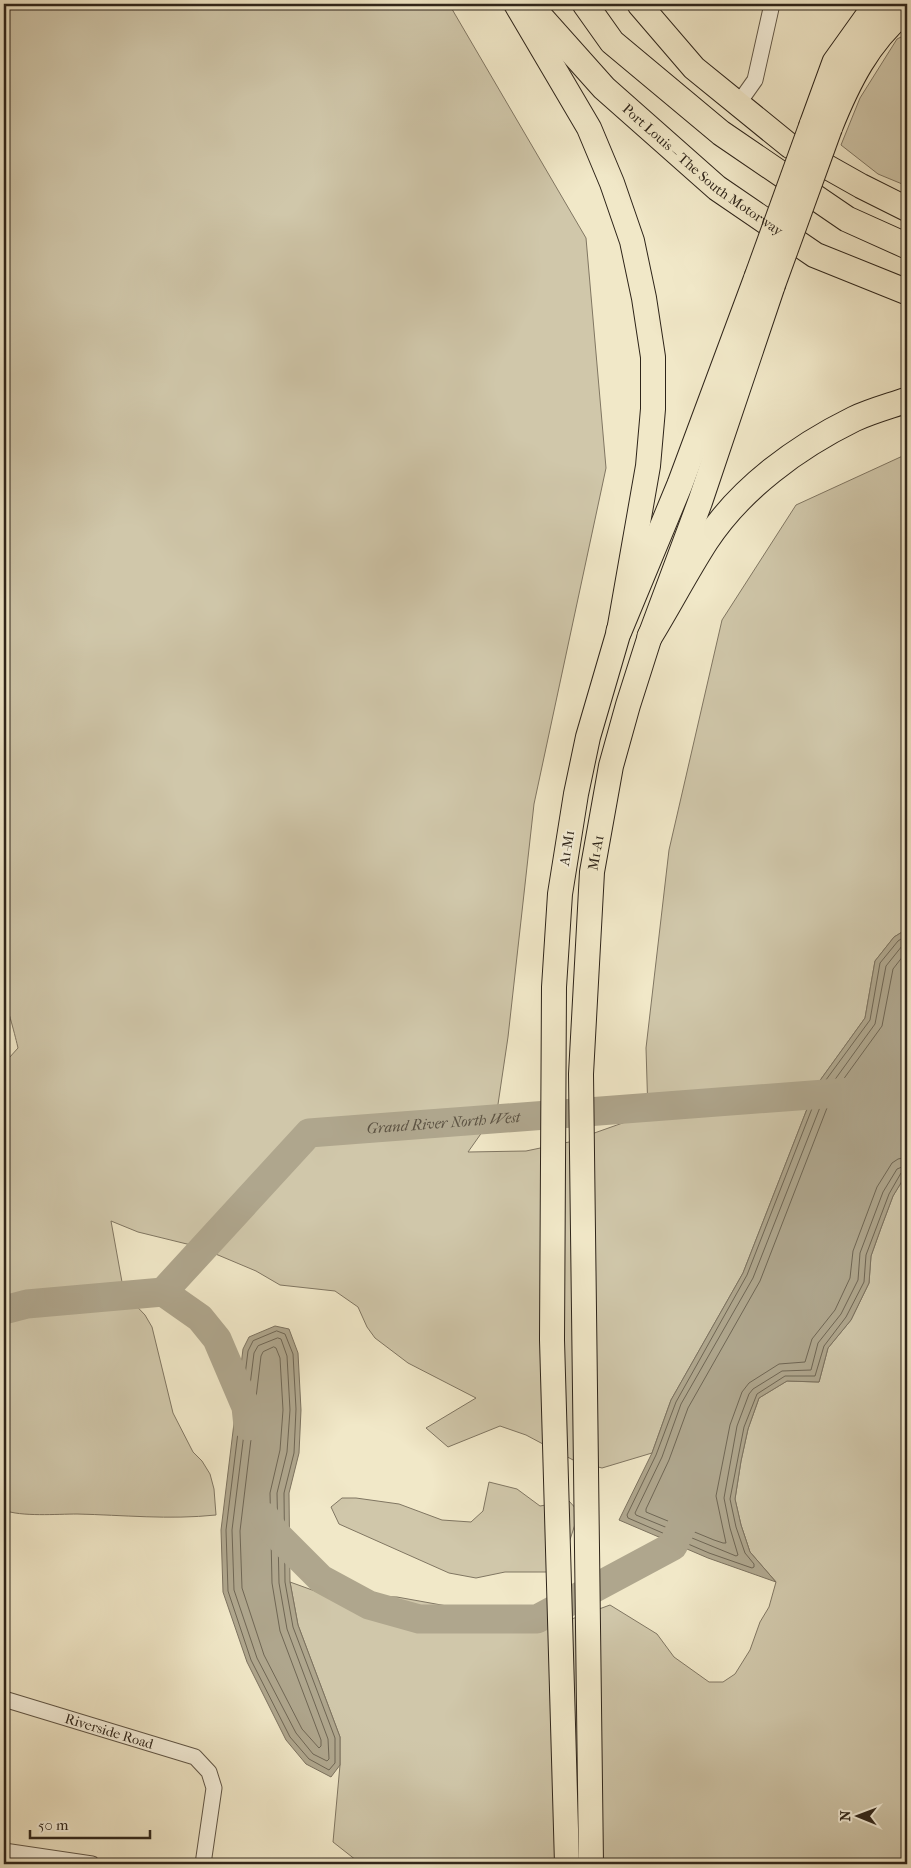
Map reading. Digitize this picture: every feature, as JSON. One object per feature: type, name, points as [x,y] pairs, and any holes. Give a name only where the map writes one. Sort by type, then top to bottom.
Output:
[{"type":"highway","name":"Port Louis – The South Motorway","points":[[529,4],[604,88],[717,188],[815,255],[907,292]]},
{"type":"highway","points":[[585,4],[612,42],[721,133],[847,219],[907,246]]},
{"type":"highway","points":[[620,631],[765,281],[821,126],[835,62],[870,13],[879,4]]},
{"type":"highway","points":[[650,636],[706,540],[737,503],[776,466],[813,442],[855,419],[907,400]]},
{"type":"main road","name":"A1-M1","points":[[516,4],[589,128],[612,182],[632,241],[644,298],[653,357],[653,409],[648,466],[620,631],[588,737],[576,794],[562,885],[554,987],[552,1340],[567,1864]]},
{"type":"main road","points":[[639,4],[694,68],[790,146],[907,210]]},
{"type":"main road","points":[[821,126],[843,95],[875,41],[894,20],[907,10]]},
{"type":"main road","name":"M1-A1","points":[[591,1864],[581,1074],[592,872],[611,766],[650,636],[700,502],[765,281]]},
{"type":"street","points":[[738,104],[755,80],[772,4]]},
{"type":"street","name":"Riverside Road","points":[[4,1699],[195,1757],[209,1772],[214,1788],[203,1864]]},
{"type":"street","points":[[4,1851],[92,1864]]},
{"type":"shaded area","points":[[4,4],[449,4],[586,238],[606,468],[534,804],[508,1037],[497,1111],[468,1152],[526,1151],[569,1142],[648,1114],[646,1048],[669,850],[722,620],[796,505],[907,454],[907,929],[894,937],[875,961],[865,1018],[816,1086],[743,1273],[671,1400],[652,1453],[602,1468],[575,1461],[526,1435],[500,1426],[448,1447],[426,1428],[476,1398],[408,1363],[375,1338],[367,1327],[358,1307],[335,1291],[280,1285],[256,1271],[218,1255],[191,1245],[138,1232],[111,1221],[124,1293],[145,1315],[152,1327],[173,1413],[193,1452],[202,1461],[210,1474],[214,1489],[216,1515],[163,1517],[77,1514],[39,1515],[19,1514],[4,1510],[4,1060],[9,1058],[18,1048],[4,1000]]},
{"type":"shaded area","points":[[907,34],[907,186],[878,174],[841,145],[860,98],[897,39]]},
{"type":"shaded area","points":[[907,1173],[907,1864],[361,1864],[333,1842],[340,1765],[340,1737],[298,1625],[290,1582],[326,1595],[397,1597],[458,1608],[516,1628],[558,1624],[610,1605],[657,1634],[674,1657],[709,1682],[723,1682],[735,1674],[750,1650],[760,1622],[769,1607],[776,1582],[750,1552],[735,1499],[748,1429],[759,1398],[787,1381],[819,1382],[828,1348],[851,1320],[869,1283],[871,1256],[893,1196]]},
{"type":"shaded area","points":[[489,1482],[517,1489],[540,1506],[569,1501],[579,1512],[566,1552],[548,1572],[505,1572],[476,1578],[449,1573],[339,1524],[331,1507],[342,1498],[356,1498],[399,1504],[442,1520],[471,1522],[483,1511]]},
{"type":"water","points":[[907,929],[907,1173],[893,1196],[871,1256],[869,1283],[851,1320],[828,1348],[819,1382],[787,1381],[759,1398],[748,1429],[741,1461],[735,1499],[741,1525],[750,1552],[776,1582],[708,1558],[619,1520],[652,1453],[671,1400],[743,1273],[816,1086],[865,1018],[875,961],[894,937]]},
{"type":"water","points":[[275,1326],[289,1329],[298,1353],[301,1410],[299,1453],[289,1493],[290,1582],[298,1625],[340,1737],[340,1765],[331,1777],[306,1764],[286,1740],[247,1662],[223,1592],[221,1530],[243,1349],[249,1337]]},
{"type":"waterway","name":"Grand River North West","points":[[4,1310],[27,1304],[163,1292],[309,1133],[851,1092]]},
{"type":"waterway","points":[[163,1292],[200,1318],[217,1339],[246,1407],[248,1426]]},
{"type":"waterway","points":[[265,1517],[275,1533],[321,1579],[369,1605],[419,1619],[537,1619],[673,1546],[689,1509]]}]
